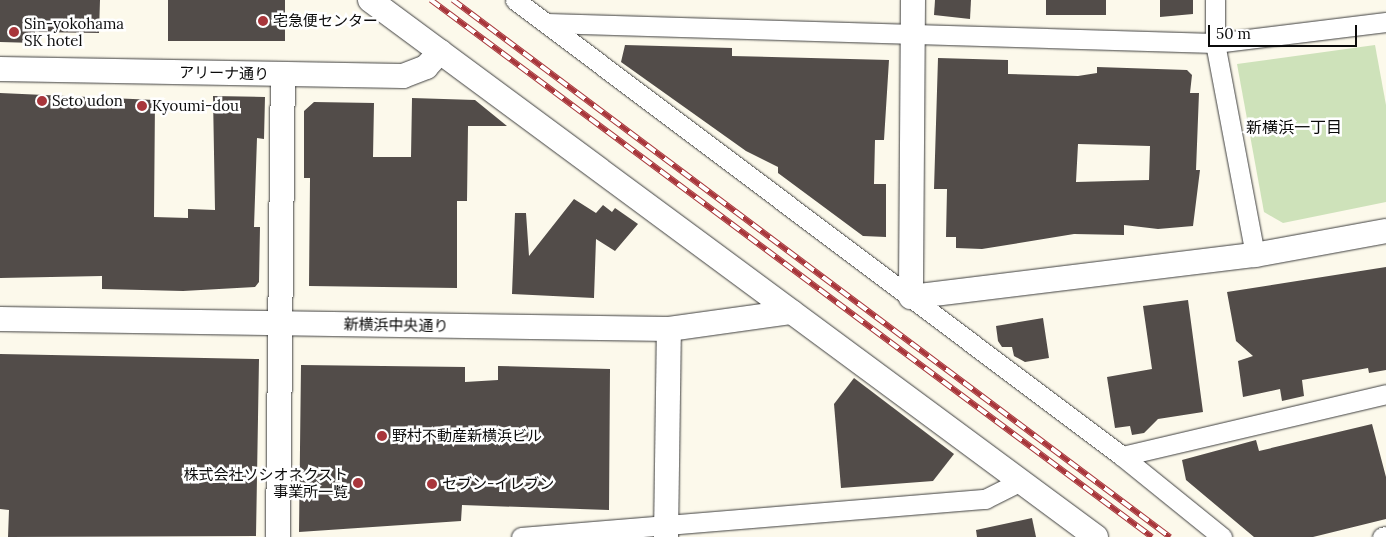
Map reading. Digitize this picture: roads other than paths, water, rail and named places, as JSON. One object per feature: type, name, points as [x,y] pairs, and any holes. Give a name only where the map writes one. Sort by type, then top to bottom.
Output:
[{"type":"street","points":[[370,0],[1096,537]]},
{"type":"street","points":[[516,0],[1122,456],[1217,536]]},
{"type":"street","points":[[911,297],[913,0]]},
{"type":"street","points":[[1215,0],[1216,43],[1255,255]]},
{"type":"street","points":[[547,23],[1216,43],[1386,22]]},
{"type":"street","name":"アリーナ通り","points":[[0,69],[403,76],[426,67],[440,52]]},
{"type":"street","points":[[278,537],[283,74]]},
{"type":"street","points":[[911,297],[1255,255],[1386,231]]},
{"type":"street","name":"新横浜中央通り","points":[[0,319],[669,329],[792,312]]},
{"type":"street","points":[[666,531],[669,329]]},
{"type":"street","points":[[1122,456],[1386,394]]},
{"type":"street","points":[[521,537],[666,531],[985,499],[1021,481]]},
{"type":"street","points":[[1382,537],[1386,536]]},
{"type":"railway","points":[[431,0],[1152,537]]},
{"type":"railway","points":[[453,0],[1170,537]]},
{"type":"place","name":"宅急便センター","points":[[263,21]]},
{"type":"place","name":"Sin-yokohama SK hotel","points":[[14,32]]},
{"type":"place","name":"Seto udon","points":[[42,101]]},
{"type":"place","name":"Kyoumi-dou","points":[[142,106]]},
{"type":"place","name":"野村不動産新横浜ビル","points":[[382,436]]},
{"type":"place","name":"株式会社ソシオネクスト 事業所一覧","points":[[358,483]]},
{"type":"place","name":"セブン-イレブン","points":[[432,484]]},
{"type":"district","name":"新横浜一丁目","points":[[1294,127]]}]
